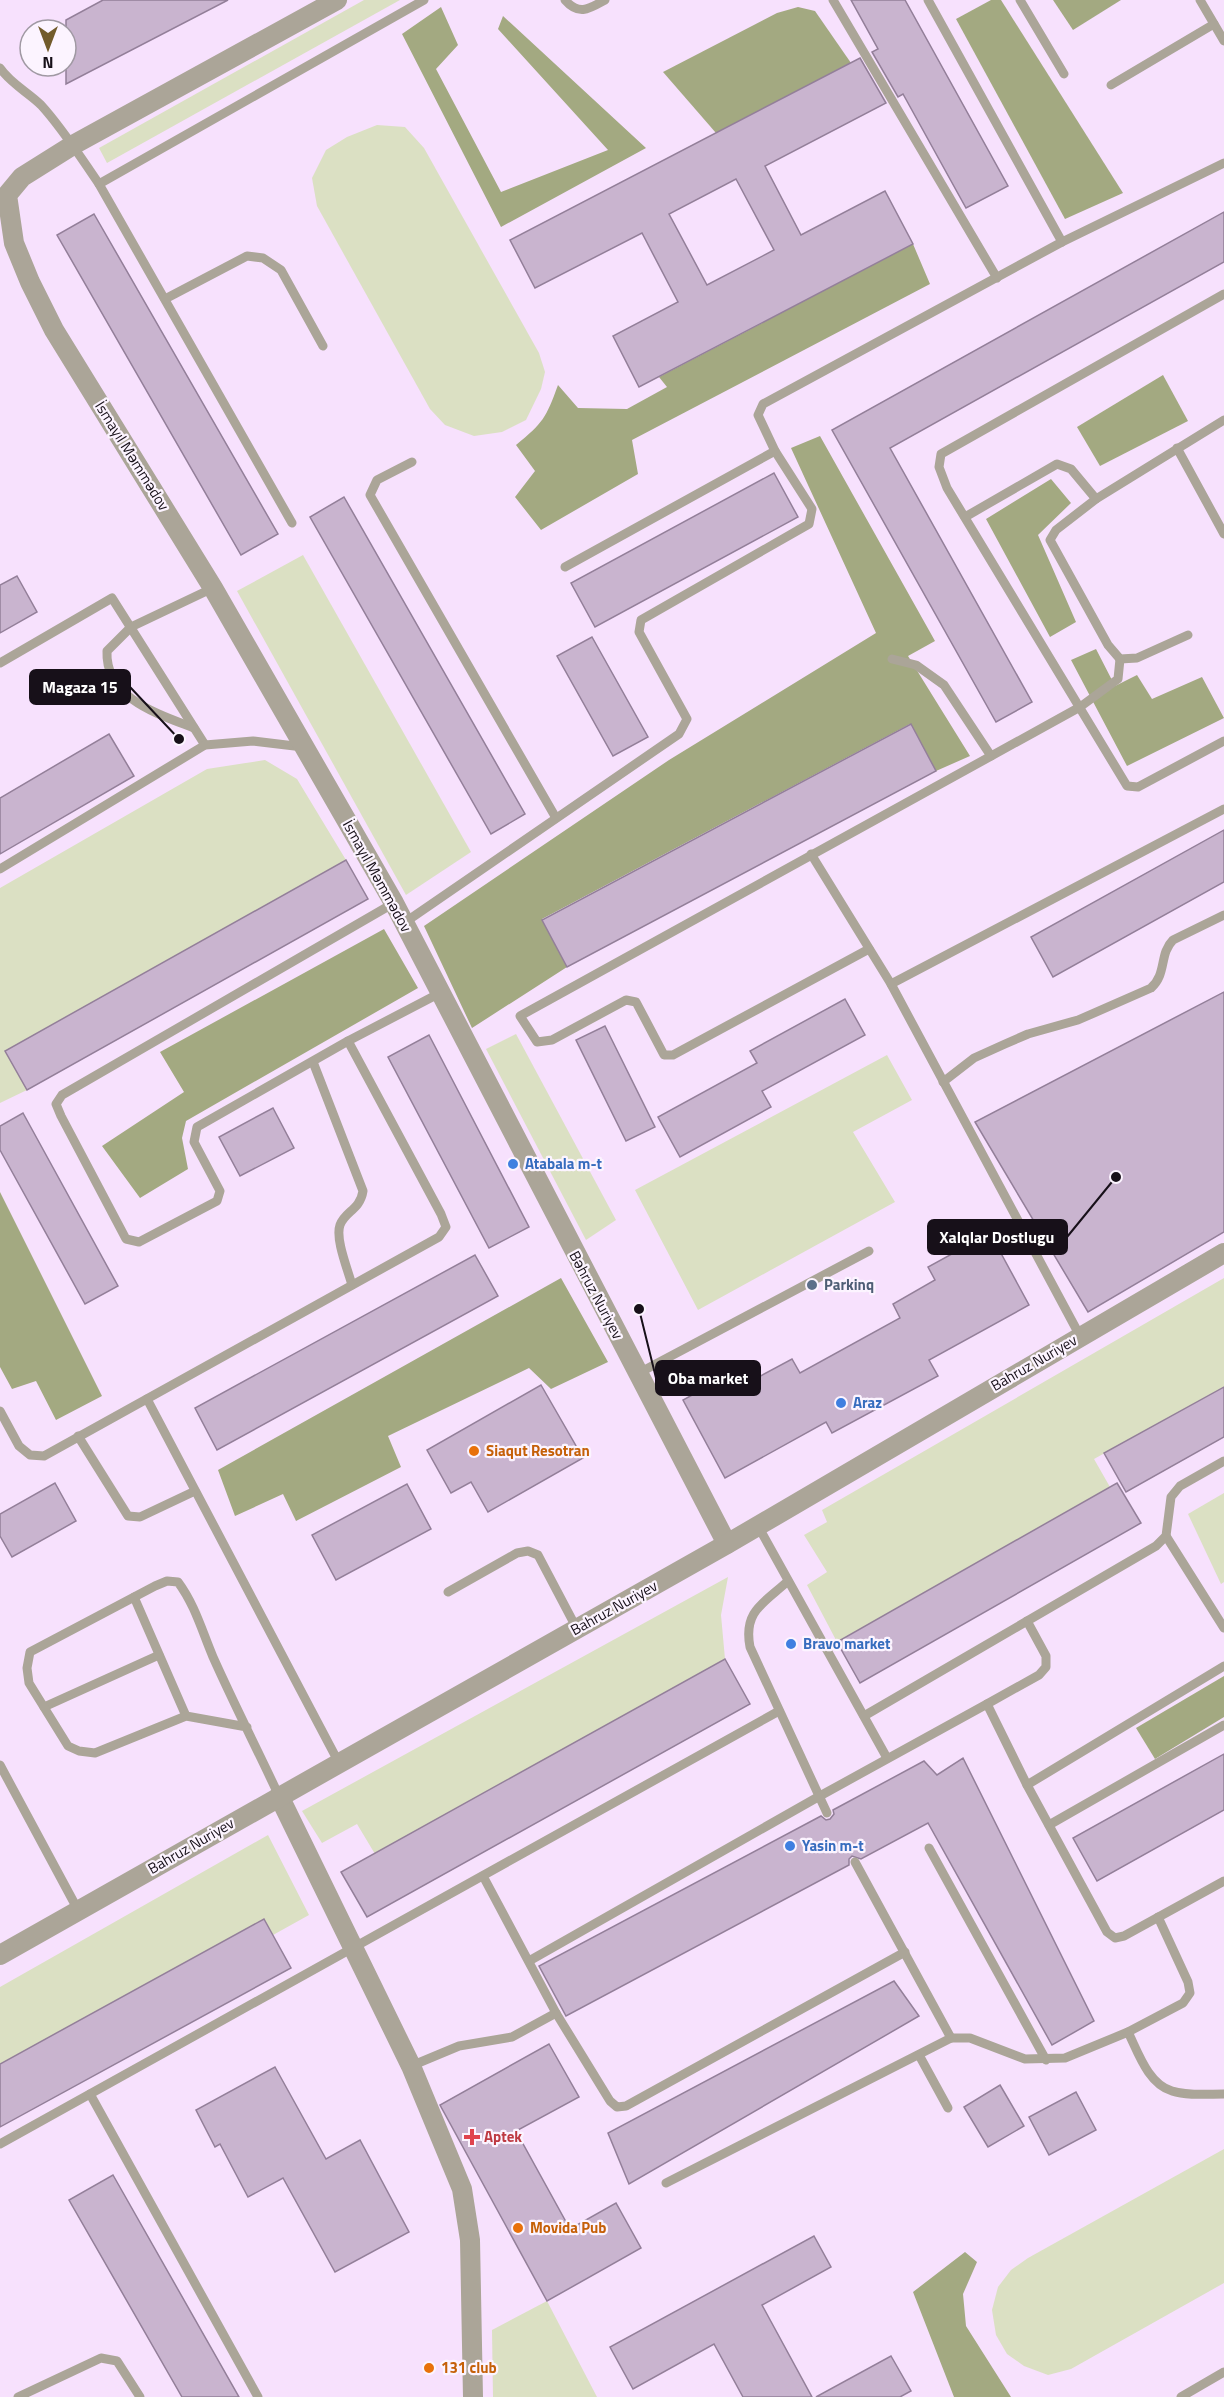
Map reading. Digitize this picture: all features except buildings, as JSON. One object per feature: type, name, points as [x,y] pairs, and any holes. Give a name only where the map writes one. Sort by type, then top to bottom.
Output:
[{"type":"street","name":"İsmayıl Məmmədov","points":[[337,0],[73,145],[22,177],[2,193],[14,243],[54,330],[213,588],[394,903],[466,1046]]},
{"type":"street","name":"Bəhruz Nuriyev","points":[[466,1046],[727,1544]]},
{"type":"street","name":"Bahruz Nuriyev","points":[[0,1955],[727,1544],[1224,1253]]},
{"type":"street","points":[[279,1796],[411,2066],[454,2170],[468,2215],[473,2397]]},
{"type":"lane","points":[[99,184],[424,0]]},
{"type":"lane","points":[[565,0],[572,8],[586,10],[605,0]]},
{"type":"lane","points":[[833,0],[997,278]]},
{"type":"lane","points":[[928,0],[1062,242]]},
{"type":"lane","points":[[1020,0],[1064,74]]},
{"type":"lane","points":[[1200,0],[1224,41]]},
{"type":"lane","points":[[1111,85],[1214,24]]},
{"type":"lane","points":[[0,68],[7,78],[40,105],[73,145],[99,184],[292,523]]},
{"type":"lane","points":[[404,923],[679,735],[687,719],[639,632],[641,620],[809,524],[812,509],[776,451],[758,415],[763,404],[1062,242],[1224,163]]},
{"type":"lane","points":[[165,299],[247,256],[263,258],[281,270],[324,346]]},
{"type":"lane","points":[[1223,297],[941,454],[939,467],[947,488],[1126,786],[1138,787],[1224,741]]},
{"type":"lane","points":[[869,949],[673,1055],[664,1054],[636,1002],[626,1000],[552,1040],[537,1042],[520,1016],[1080,707],[1118,679],[1120,659],[1108,645],[1050,540],[1056,530],[1096,499],[1224,420]]},
{"type":"lane","points":[[1177,448],[1224,534]]},
{"type":"lane","points":[[565,567],[776,451]]},
{"type":"lane","points":[[412,462],[377,480],[370,495],[556,818]]},
{"type":"lane","points":[[965,517],[1057,464],[1071,469],[1096,499]]},
{"type":"lane","points":[[194,728],[153,712],[118,689],[106,664],[107,651],[131,627],[213,588]]},
{"type":"lane","points":[[0,663],[112,598],[205,745]]},
{"type":"lane","points":[[1120,659],[1137,658],[1188,635]]},
{"type":"lane","points":[[892,659],[916,665],[944,685],[991,756]]},
{"type":"lane","points":[[0,869],[205,745],[253,741],[305,748]]},
{"type":"lane","points":[[891,984],[1224,809]]},
{"type":"lane","points":[[812,854],[891,984],[1080,1336]]},
{"type":"lane","points":[[394,903],[62,1095],[56,1104],[126,1239],[139,1242],[217,1201],[220,1191],[194,1142],[197,1127],[348,1041],[440,993]]},
{"type":"lane","points":[[943,1082],[974,1058],[1028,1034],[1078,1020],[1151,988],[1159,980],[1167,946],[1173,940],[1224,915]]},
{"type":"lane","points":[[0,1411],[19,1446],[30,1455],[44,1456],[439,1237],[446,1227],[441,1214],[348,1041]]},
{"type":"lane","points":[[313,1062],[363,1191],[361,1202],[340,1223],[339,1236],[352,1284]]},
{"type":"lane","points":[[637,1374],[869,1251]]},
{"type":"lane","points":[[147,1399],[339,1763]]},
{"type":"lane","points":[[78,1436],[128,1516],[140,1517],[195,1491]]},
{"type":"lane","points":[[864,1716],[1156,1546],[1166,1536],[1171,1497],[1180,1486],[1224,1461]]},
{"type":"lane","points":[[758,1526],[887,1758]]},
{"type":"lane","points":[[1166,1536],[1224,1628]]},
{"type":"lane","points":[[448,1592],[517,1553],[528,1551],[538,1555],[577,1629]]},
{"type":"lane","points":[[247,1727],[186,1716],[95,1753],[78,1751],[68,1746],[29,1683],[27,1668],[30,1652],[167,1581],[177,1582],[191,1599],[213,1656],[247,1727],[279,1796]]},
{"type":"lane","points":[[788,1581],[753,1613],[748,1634],[750,1647],[827,1813]]},
{"type":"lane","points":[[134,1597],[186,1716]]},
{"type":"lane","points":[[529,1961],[887,1758],[1039,1675],[1046,1667],[1046,1656],[1027,1621]]},
{"type":"lane","points":[[44,1707],[159,1655]]},
{"type":"lane","points":[[1027,1785],[1224,1666]]},
{"type":"lane","points":[[987,1704],[1027,1785],[1107,1932],[1115,1938],[1124,1936],[1224,1881]]},
{"type":"lane","points":[[0,2144],[779,1711]]},
{"type":"lane","points":[[1049,1825],[1224,1725]]},
{"type":"lane","points":[[0,1765],[78,1910]]},
{"type":"lane","points":[[929,1848],[1046,2060]]},
{"type":"lane","points":[[855,1862],[951,2038]]},
{"type":"lane","points":[[483,1876],[556,2013],[610,2101],[617,2107],[626,2106],[905,1952]]},
{"type":"lane","points":[[666,2183],[951,2038],[970,2038],[1025,2059],[1065,2058],[1128,2032],[1183,2003],[1190,1994],[1188,1982],[1158,1917]]},
{"type":"lane","points":[[411,2066],[459,2046],[512,2037],[556,2013]]},
{"type":"lane","points":[[1128,2032],[1151,2076],[1165,2088],[1181,2093],[1224,2094]]},
{"type":"lane","points":[[919,2055],[948,2108]]},
{"type":"lane","points":[[90,2094],[258,2397]]},
{"type":"lane","points":[[18,2397],[101,2358],[117,2361],[140,2397]]},
{"type":"lane","points":[[1181,2397],[1224,2372]]},
{"type":"green space","points":[[364,0],[400,0],[107,163],[99,148]]},
{"type":"green space","points":[[991,0],[1001,0],[1123,193],[1065,219],[956,19]]},
{"type":"green space","points":[[1053,0],[1121,0],[1073,30]]},
{"type":"green space","points":[[441,7],[458,45],[436,69],[501,192],[608,150],[498,29],[503,16],[646,148],[501,227],[402,34]]},
{"type":"green space","points":[[798,7],[815,11],[851,63],[716,133],[663,72],[777,13]]},
{"type":"green space","points":[[377,125],[405,127],[424,148],[539,353],[545,372],[541,389],[526,420],[502,432],[474,436],[445,425],[430,409],[317,206],[312,178],[326,150],[347,137]]},
{"type":"green space","points":[[913,244],[930,284],[632,440],[638,474],[541,530],[515,497],[535,471],[516,445],[543,419],[558,385],[578,408],[627,409],[667,387],[659,377]]},
{"type":"green space","points":[[1163,375],[1188,421],[1100,466],[1077,427]]},
{"type":"green space","points":[[820,436],[935,641],[908,656],[970,756],[936,771],[910,724],[542,919],[567,967],[472,1028],[424,926],[669,760],[876,633],[791,448]]},
{"type":"green space","points":[[1051,479],[1071,503],[1038,535],[1076,622],[1050,637],[986,519]]},
{"type":"green space","points":[[303,555],[471,852],[406,895],[237,591]]},
{"type":"green space","points":[[1096,649],[1115,686],[1137,675],[1152,699],[1202,677],[1224,718],[1127,766],[1071,660]]},
{"type":"green space","points":[[265,760],[297,779],[346,860],[5,1051],[27,1090],[0,1103],[0,888],[207,769]]},
{"type":"green space","points":[[384,929],[418,988],[186,1121],[182,1138],[188,1169],[140,1198],[102,1146],[184,1092],[160,1052]]},
{"type":"green space","points":[[516,1034],[616,1220],[586,1240],[486,1049]]},
{"type":"green space","points":[[887,1055],[912,1100],[853,1132],[895,1202],[698,1310],[635,1190]]},
{"type":"green space","points":[[0,1192],[102,1396],[56,1420],[36,1381],[12,1389],[0,1367]]},
{"type":"green space","points":[[561,1278],[608,1362],[551,1389],[529,1368],[388,1436],[401,1467],[296,1521],[283,1494],[235,1516],[218,1470]]},
{"type":"green space","points":[[1224,1278],[1224,1387],[1094,1459],[1110,1487],[837,1642],[807,1585],[827,1572],[804,1535],[827,1522],[822,1510]]},
{"type":"green space","points":[[1224,1493],[1224,1582],[1221,1584],[1188,1514]]},
{"type":"green space","points":[[728,1577],[721,1615],[725,1659],[375,1854],[357,1824],[322,1843],[302,1811]]},
{"type":"green space","points":[[1224,1676],[1224,1717],[1155,1759],[1136,1728]]},
{"type":"green space","points":[[268,1835],[309,1915],[273,1935],[264,1919],[0,2064],[0,1987]]},
{"type":"green space","points":[[1224,2149],[1224,2283],[1071,2369],[1048,2375],[1024,2366],[1007,2354],[996,2335],[992,2310],[998,2287],[1011,2270],[1028,2258]]},
{"type":"green space","points":[[965,2252],[977,2262],[963,2294],[966,2326],[1011,2397],[954,2397],[913,2292]]},
{"type":"green space","points":[[547,2301],[597,2397],[493,2397],[492,2330]]},
{"type":"place","name":"Magaza 15","points":[[179,739]]},
{"type":"place","name":"Atabala m-t","points":[[513,1164]]},
{"type":"place","name":"Xalqlar Dostlugu","points":[[1116,1177]]},
{"type":"place","name":"Parkinq","points":[[812,1285]]},
{"type":"place","name":"Oba market","points":[[639,1309]]},
{"type":"place","name":"Araz","points":[[841,1403]]},
{"type":"place","name":"Siaqut Resotran","points":[[474,1451]]},
{"type":"place","name":"Bravo market","points":[[791,1644]]},
{"type":"place","name":"Yasin m-t","points":[[790,1846]]},
{"type":"place","name":"Aptek","points":[[472,2137]]},
{"type":"place","name":"Movida Pub","points":[[518,2228]]},
{"type":"place","name":"131 club","points":[[429,2368]]}]
